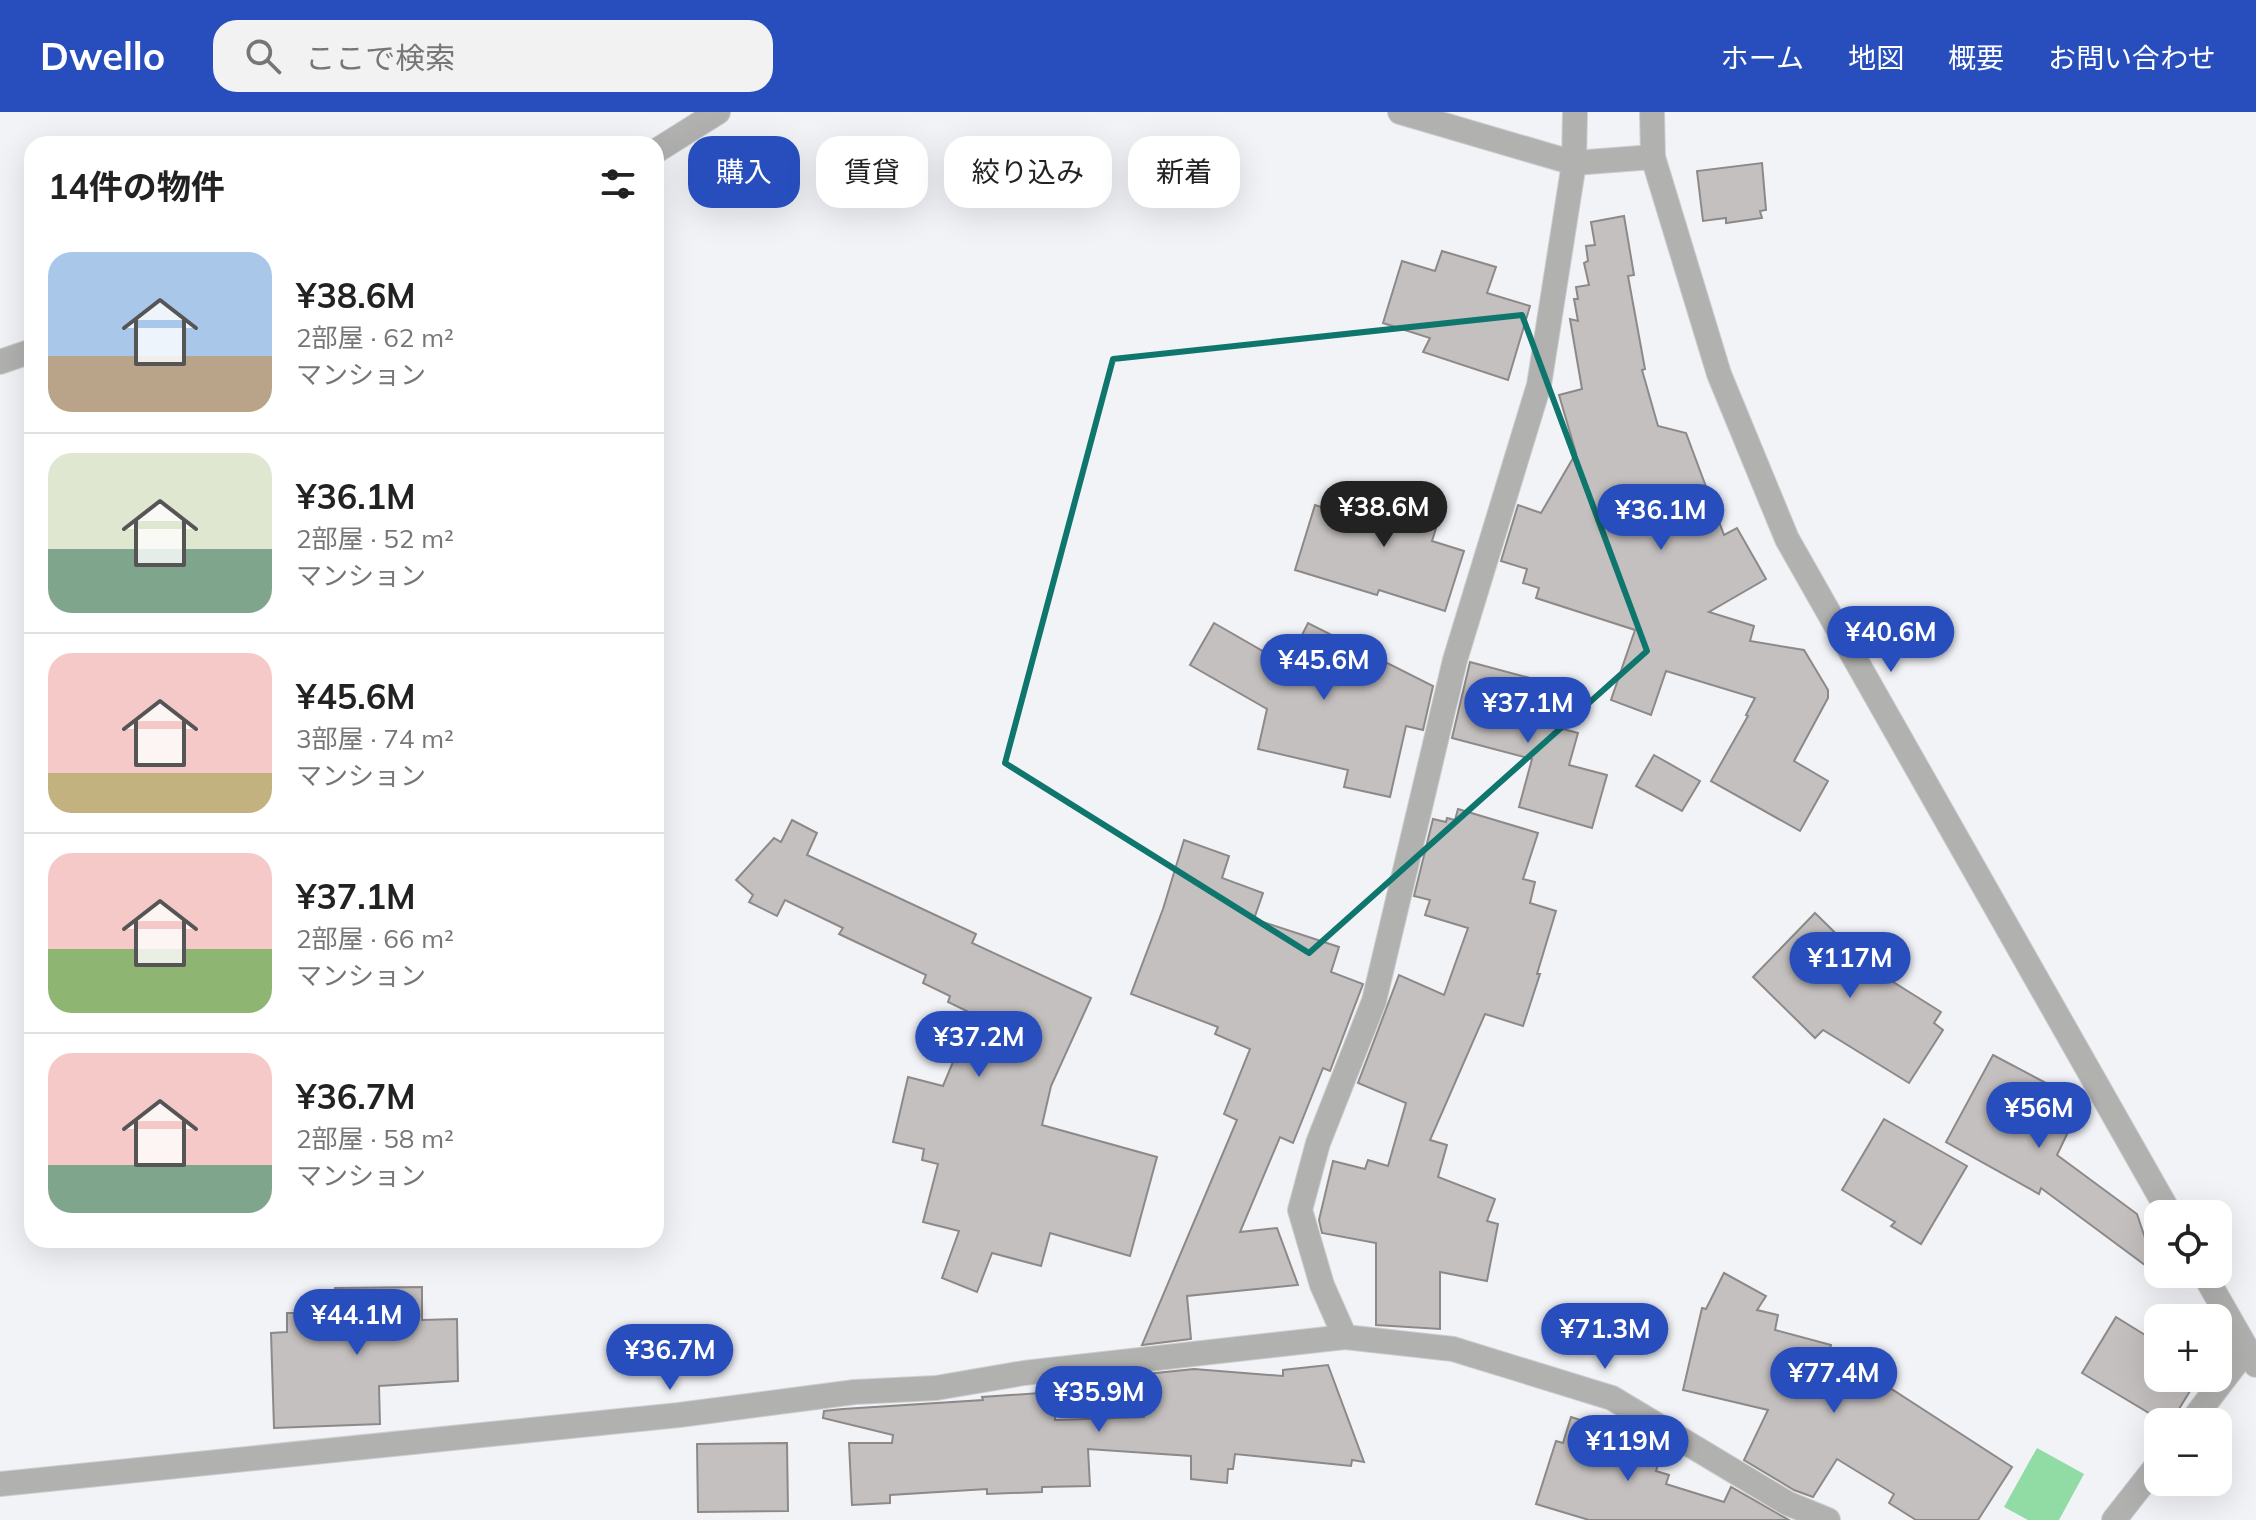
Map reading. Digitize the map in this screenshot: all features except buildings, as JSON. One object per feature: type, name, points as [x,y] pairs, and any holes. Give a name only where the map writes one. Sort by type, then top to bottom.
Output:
[{"type":"street","points":[[664,146],[718,112]]},
{"type":"street","points":[[1400,112],[1574,163],[1653,157]]},
{"type":"street","points":[[1345,1337],[1322,1285],[1300,1210],[1318,1143],[1374,1001],[1455,660],[1539,385],[1574,163],[1575,112]]},
{"type":"street","points":[[1652,112],[1653,157],[1719,374],[1787,539],[2162,1200]]},
{"type":"street","points":[[0,362],[24,354]]},
{"type":"street","points":[[2204,1408],[2252,1357],[2212,1288]]},
{"type":"street","points":[[0,1484],[679,1415],[855,1392],[936,1388],[1024,1373],[1345,1337],[1453,1349],[1612,1398],[1787,1503],[1828,1520]]},
{"type":"street","points":[[2114,1520],[2144,1482]]},
{"type":"highlighted area","points":[[1522,315],[1647,651],[1309,953],[1005,763],[1113,359]]},
{"type":"green space","points":[[2037,1448],[2084,1474],[2059,1520],[2028,1520],[2004,1507]]}]
